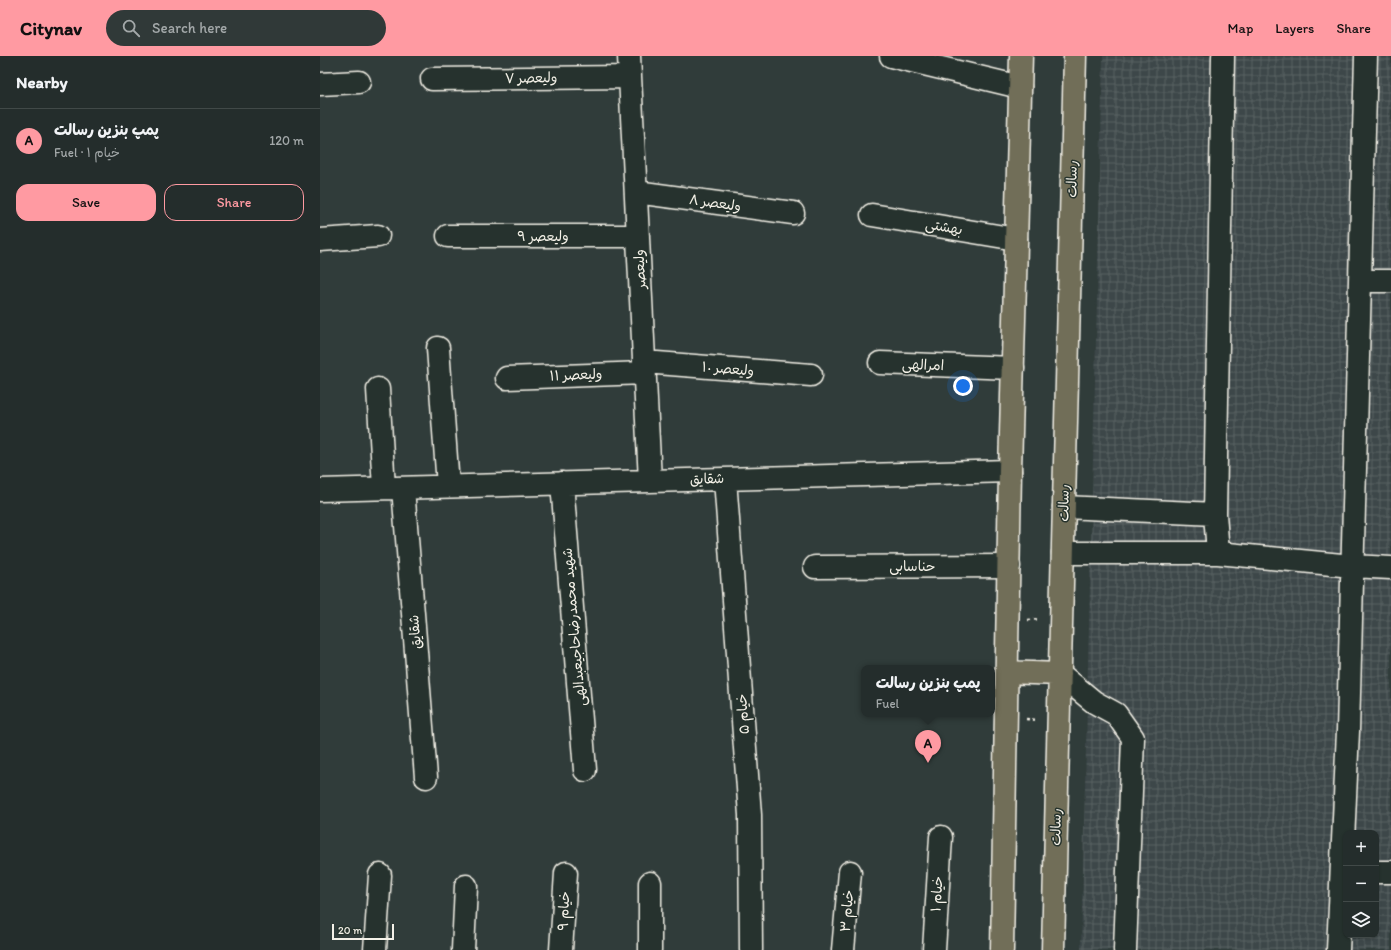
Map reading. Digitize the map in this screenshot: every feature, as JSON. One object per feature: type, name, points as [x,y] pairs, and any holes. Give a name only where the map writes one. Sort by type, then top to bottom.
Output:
[{"type":"main road","points":[[1002,950],[1010,471],[1021,56]]},
{"type":"main road","name":"رسالت","points":[[1053,950],[1075,56]]},
{"type":"main road","points":[[1007,672],[1060,674]]},
{"type":"street","points":[[891,56],[1020,86]]},
{"type":"street","points":[[1218,553],[1215,514],[1223,56]]},
{"type":"street","points":[[1344,866],[1366,56]]},
{"type":"street","name":"ولیعصر ۷","points":[[432,79],[630,66]]},
{"type":"street","name":"ولیعصر","points":[[630,66],[650,481]]},
{"type":"street","points":[[320,84],[359,82]]},
{"type":"street","name":"ولیعصر ۸","points":[[636,192],[793,213]]},
{"type":"street","name":"بهشتی","points":[[872,215],[1016,239]]},
{"type":"street","points":[[320,240],[378,236]]},
{"type":"street","name":"ولیعصر ۹","points":[[448,236],[638,236]]},
{"type":"street","points":[[1360,281],[1391,281]]},
{"type":"street","points":[[438,348],[448,486]]},
{"type":"street","name":"امرالهی","points":[[880,364],[1013,368]]},
{"type":"street","name":"ولیعصر ۱۰","points":[[645,367],[812,375]]},
{"type":"street","name":"ولیعصر ۱۱","points":[[507,378],[645,367]]},
{"type":"street","points":[[378,389],[394,488]]},
{"type":"street","name":"شقایق","points":[[320,490],[1010,471]]},
{"type":"street","name":"خیام ۵","points":[[725,479],[750,815],[752,950]]},
{"type":"street","name":"شهید محمدرضاحاجیعبدالهی","points":[[562,483],[585,770]]},
{"type":"street","name":"شقایق","points":[[394,488],[426,777]]},
{"type":"street","points":[[1064,507],[1215,514]]},
{"type":"street","points":[[1063,553],[1218,553],[1352,566],[1391,568]]},
{"type":"street","name":"حناسابی","points":[[816,567],[1009,566]]},
{"type":"street","points":[[1060,674],[1094,702],[1116,714],[1133,738],[1125,950]]},
{"type":"street","name":"خیام ۱","points":[[934,950],[941,837]]},
{"type":"street","name":"خیام ۳","points":[[843,950],[850,872]]},
{"type":"street","points":[[1379,872],[1391,872]]},
{"type":"street","name":"خیام ۹","points":[[562,950],[566,873]]},
{"type":"street","points":[[375,950],[380,875]]},
{"type":"street","points":[[650,883],[650,950]]},
{"type":"street","points":[[1338,950],[1343,883]]},
{"type":"street","points":[[463,950],[466,886]]},
{"type":"path","points":[[1008,620],[1061,619]]},
{"type":"path","points":[[1006,719],[1059,720]]},
{"type":"shaded area","points":[[1103,56],[1391,56],[1391,950],[1081,950]]},
{"type":"place","name":"پمپ بنزین رسالت","points":[[928,763]]}]
